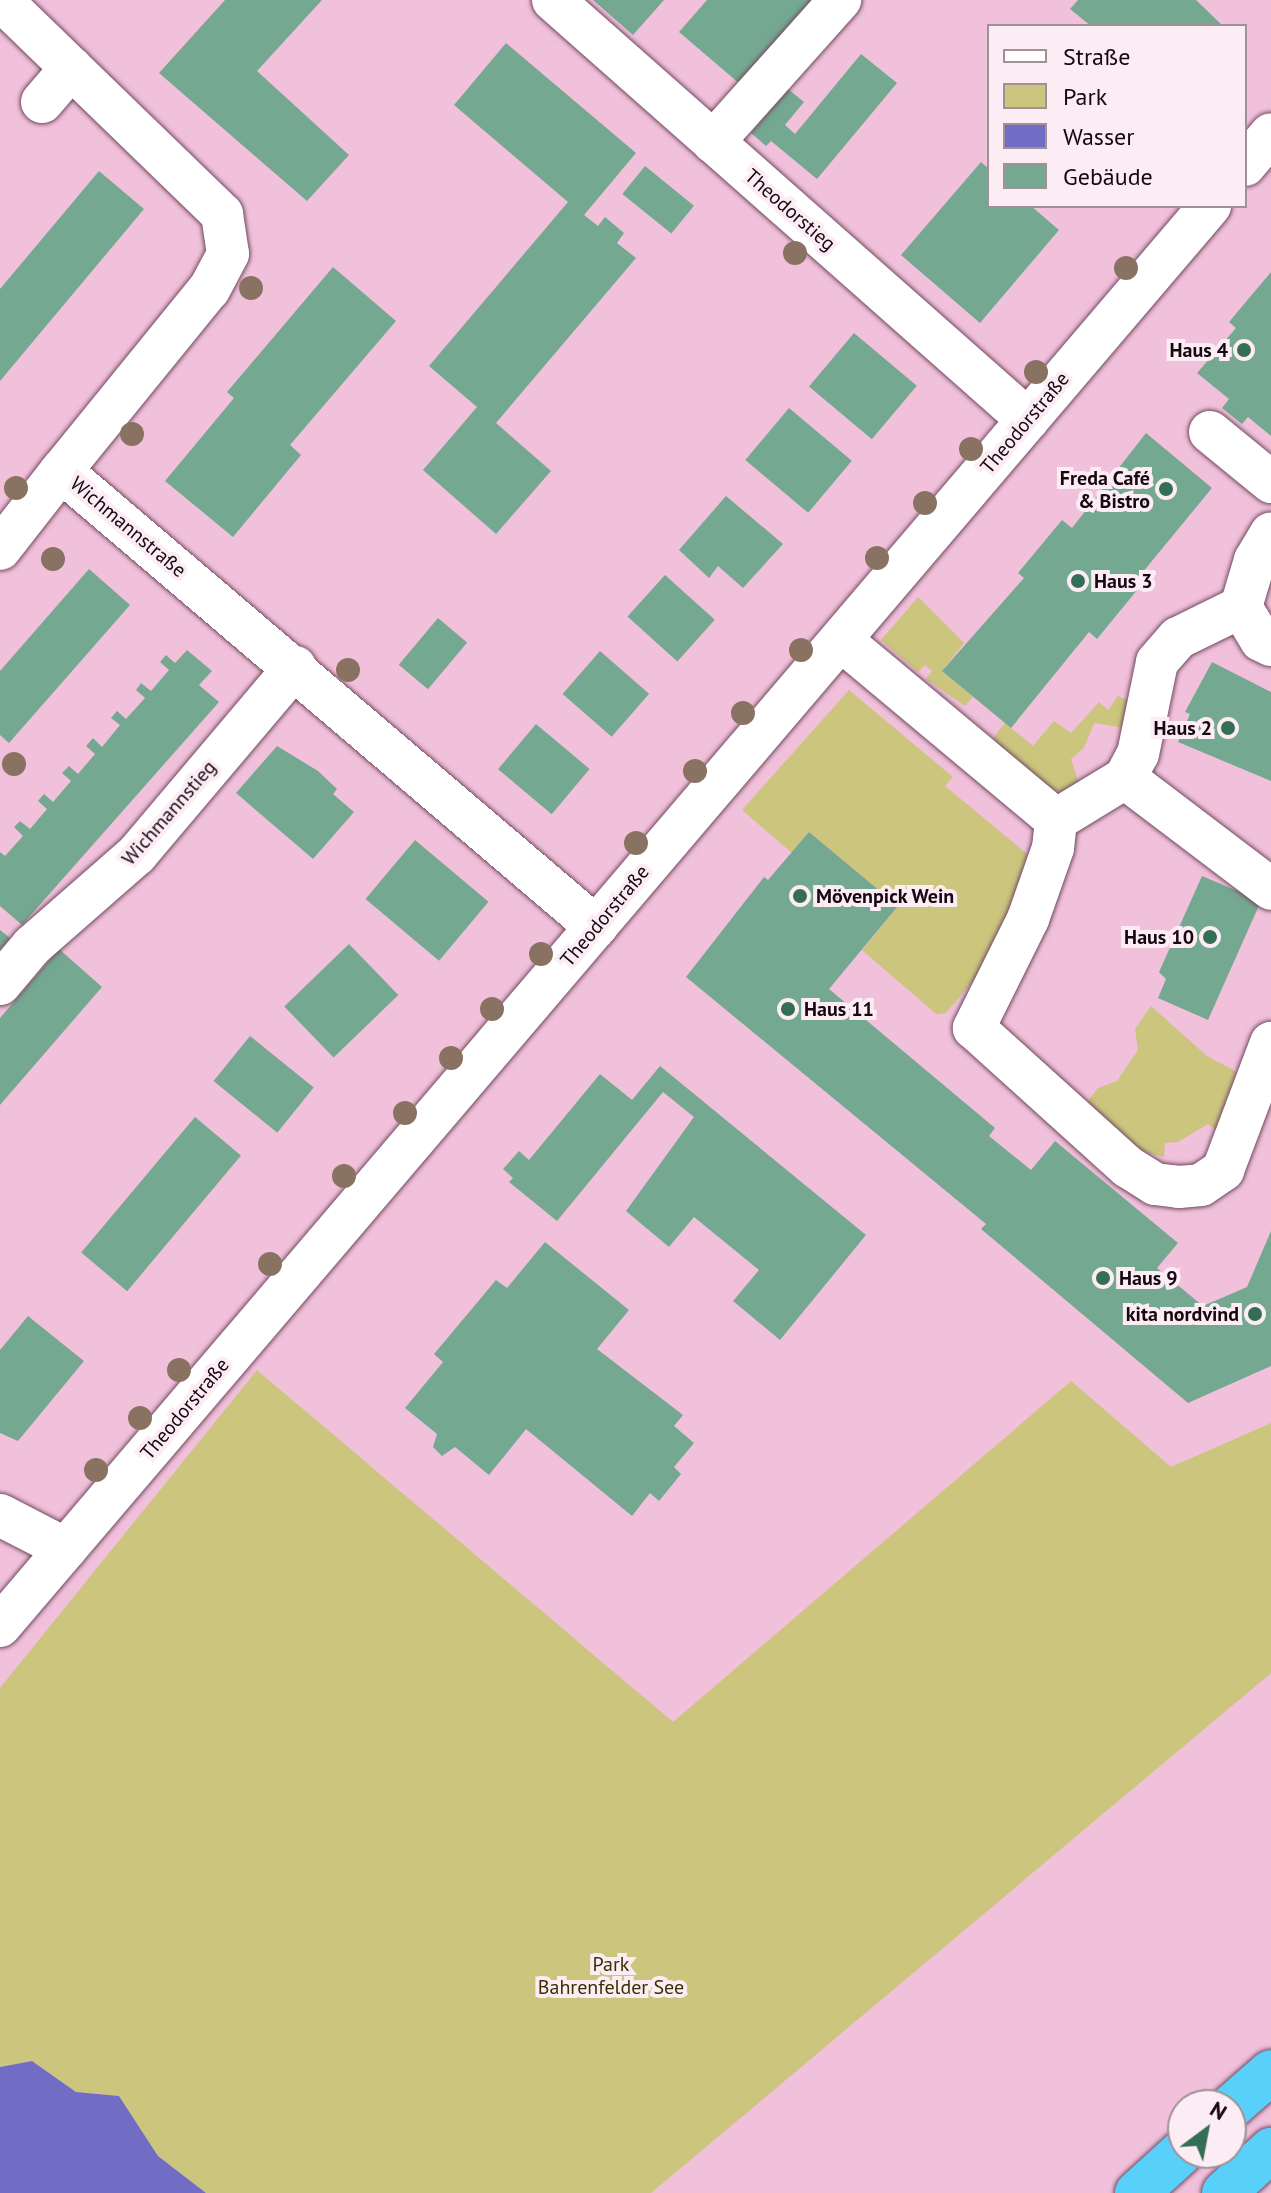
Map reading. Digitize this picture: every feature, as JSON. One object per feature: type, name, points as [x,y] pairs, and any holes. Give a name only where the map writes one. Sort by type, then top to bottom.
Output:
[{"type":"highway","points":[[1247,2093],[1271,2072]]},
{"type":"highway","points":[[1224,2193],[1271,2150]]},
{"type":"highway","points":[[1137,2193],[1167,2166]]},
{"type":"street","name":"Theodorstieg","points":[[553,0],[1028,420]]},
{"type":"street","points":[[713,142],[840,0]]},
{"type":"street","name":"Wichmannstraße","points":[[4,10],[71,68],[222,214],[228,254],[209,289],[61,471],[295,667],[596,927]]},
{"type":"street","points":[[42,102],[71,68]]},
{"type":"street","points":[[1247,163],[1271,134]]},
{"type":"street","name":"Theodorstraße","points":[[0,1626],[1208,208]]},
{"type":"street","points":[[1210,432],[1271,482]]},
{"type":"street","points":[[0,549],[61,471]]},
{"type":"street","points":[[1271,533],[1255,560],[1241,607],[1261,640],[1271,645]]},
{"type":"street","points":[[1056,820],[1125,778],[1138,754],[1148,688],[1165,650],[1190,631],[1241,607]]},
{"type":"street","points":[[841,640],[1056,820]]},
{"type":"street","name":"Wichmannstieg","points":[[0,984],[32,946],[137,854],[295,667]]},
{"type":"street","points":[[1125,778],[1271,889]]},
{"type":"street","points":[[1056,820],[1053,848],[1028,919],[974,1028],[1128,1167],[1155,1184],[1179,1187],[1201,1185],[1223,1170],[1271,1043]]},
{"type":"street","points":[[0,1515],[66,1549]]},
{"type":"green space","points":[[918,597],[964,643],[942,671],[973,697],[965,706],[926,679],[932,671],[925,665],[918,672],[881,640]]},
{"type":"green space","points":[[849,690],[953,777],[945,786],[1027,854],[1023,880],[991,960],[946,1013],[936,1014],[862,950],[898,906],[809,832],[792,853],[742,810]]},
{"type":"green space","points":[[1118,696],[1127,700],[1124,728],[1094,723],[1084,748],[1071,759],[1080,787],[1068,792],[1049,789],[996,744],[994,737],[1005,723],[1033,746],[1054,721],[1071,733],[1099,702],[1108,710]]},
{"type":"green space","points":[[1151,1006],[1207,1056],[1235,1071],[1237,1084],[1216,1130],[1208,1124],[1178,1142],[1165,1143],[1164,1157],[1136,1150],[1082,1109],[1098,1088],[1117,1081],[1138,1050],[1135,1029]]},
{"type":"green space","name":"Park Bahrenfelder See","points":[[257,1370],[673,1722],[1071,1381],[1171,1467],[1271,1423],[1271,1673],[651,2193],[206,2193],[158,2156],[119,2096],[76,2092],[32,2061],[0,2067],[0,1688]]},
{"type":"water","points":[[32,2061],[76,2092],[119,2096],[158,2156],[206,2193],[0,2193],[0,2067]]},
{"type":"building","points":[[225,0],[322,0],[257,71],[349,155],[307,201],[159,73]]},
{"type":"building","points":[[593,0],[664,0],[633,35]]},
{"type":"building","points":[[707,0],[822,0],[747,90],[679,32]]},
{"type":"building","points":[[1078,0],[1196,0],[1221,24],[1089,24],[1070,9]]},
{"type":"building","points":[[506,43],[636,153],[584,215],[598,226],[605,217],[624,233],[617,243],[636,258],[496,423],[551,471],[496,534],[423,470],[477,407],[429,366],[568,202],[454,105]]},
{"type":"building","points":[[861,54],[897,83],[817,179],[771,141],[766,146],[751,133],[788,89],[804,102],[785,125],[795,134]]},
{"type":"building","points":[[981,162],[987,167],[987,208],[1033,208],[1059,230],[980,323],[901,255]]},
{"type":"building","points":[[645,166],[694,206],[671,234],[622,194]]},
{"type":"building","points":[[99,171],[144,209],[0,381],[0,289]]},
{"type":"building","points":[[333,267],[396,321],[290,445],[301,455],[233,537],[165,481],[234,398],[227,392]]},
{"type":"building","name":"Haus 4","points":[[1271,272],[1271,436],[1248,417],[1242,424],[1222,408],[1229,399],[1197,373],[1236,328],[1229,322]]},
{"type":"building","points":[[854,333],[917,386],[872,439],[809,387]]},
{"type":"building","points":[[789,408],[852,461],[808,513],[745,460]]},
{"type":"building","name":"Haus 3","points":[[1146,433],[1212,488],[1133,584],[1138,589],[1097,639],[1089,632],[1011,728],[942,671],[1024,578],[1018,573],[1062,520],[1072,528]]},
{"type":"building","points":[[726,496],[783,544],[743,588],[718,566],[709,578],[679,550]]},
{"type":"building","points":[[89,569],[130,605],[9,743],[0,735],[0,671]]},
{"type":"building","points":[[665,575],[715,620],[677,661],[628,617]]},
{"type":"building","points":[[438,618],[467,642],[428,689],[399,665]]},
{"type":"building","points":[[187,650],[212,671],[199,685],[219,702],[22,925],[0,906],[0,852],[5,856],[23,836],[14,827],[20,821],[30,829],[47,809],[38,801],[44,794],[53,802],[71,781],[62,773],[69,766],[78,774],[95,754],[86,746],[93,738],[102,747],[120,725],[111,718],[117,711],[126,719],[145,698],[136,690],[141,683],[151,691],[169,670],[160,662],[166,655],[175,663]]},
{"type":"building","points":[[600,651],[649,694],[612,737],[563,694]]},
{"type":"building","name":"Haus 2","points":[[1212,662],[1271,692],[1271,781],[1178,742],[1190,714],[1185,712]]},
{"type":"building","points":[[536,724],[590,769],[552,814],[498,769]]},
{"type":"building","points":[[277,746],[318,771],[337,789],[333,794],[354,812],[313,859],[236,793]]},
{"type":"building","points":[[809,832],[898,906],[829,989],[995,1128],[989,1136],[1031,1170],[1055,1141],[1178,1243],[1157,1268],[1203,1306],[1247,1287],[1271,1231],[1271,1366],[1188,1403],[981,1229],[986,1224],[686,977],[764,877],[768,880]]},
{"type":"building","points":[[415,840],[489,902],[439,961],[366,899]]},
{"type":"building","name":"Haus 10","points":[[1202,876],[1261,901],[1208,1020],[1158,998],[1166,979],[1159,972]]},
{"type":"building","points":[[0,930],[10,938],[0,950]]},
{"type":"building","points":[[349,944],[398,995],[334,1058],[284,1007]]},
{"type":"building","points":[[59,949],[102,987],[0,1105],[0,1018]]},
{"type":"building","points":[[250,1036],[314,1088],[277,1133],[213,1081]]},
{"type":"building","points":[[660,1066],[866,1235],[780,1340],[733,1301],[759,1270],[694,1217],[669,1247],[626,1211],[694,1117],[663,1092],[557,1221],[509,1182],[513,1178],[503,1169],[519,1151],[529,1160],[600,1074],[632,1100]]},
{"type":"building","points":[[195,1117],[241,1156],[127,1291],[81,1253]]},
{"type":"building","points":[[545,1242],[629,1310],[597,1349],[683,1415],[674,1426],[694,1443],[674,1467],[681,1474],[659,1501],[650,1493],[632,1516],[526,1429],[489,1475],[455,1447],[442,1456],[433,1447],[437,1434],[405,1408],[443,1362],[434,1354],[496,1280],[507,1288]]},
{"type":"building","points":[[28,1316],[84,1361],[18,1441],[0,1433],[0,1350]]},
{"type":"place","name":"Haus 4","points":[[1244,350]]},
{"type":"place","name":"Freda Café & Bistro","points":[[1166,489]]},
{"type":"place","name":"Haus 3","points":[[1078,581]]},
{"type":"place","name":"Haus 2","points":[[1228,728]]},
{"type":"place","name":"Mövenpick Wein","points":[[800,896]]},
{"type":"place","name":"Haus 10","points":[[1210,937]]},
{"type":"place","name":"Haus 11","points":[[788,1009]]},
{"type":"place","name":"Haus 9","points":[[1103,1278]]},
{"type":"place","name":"kita nordvind","points":[[1255,1314]]}]
